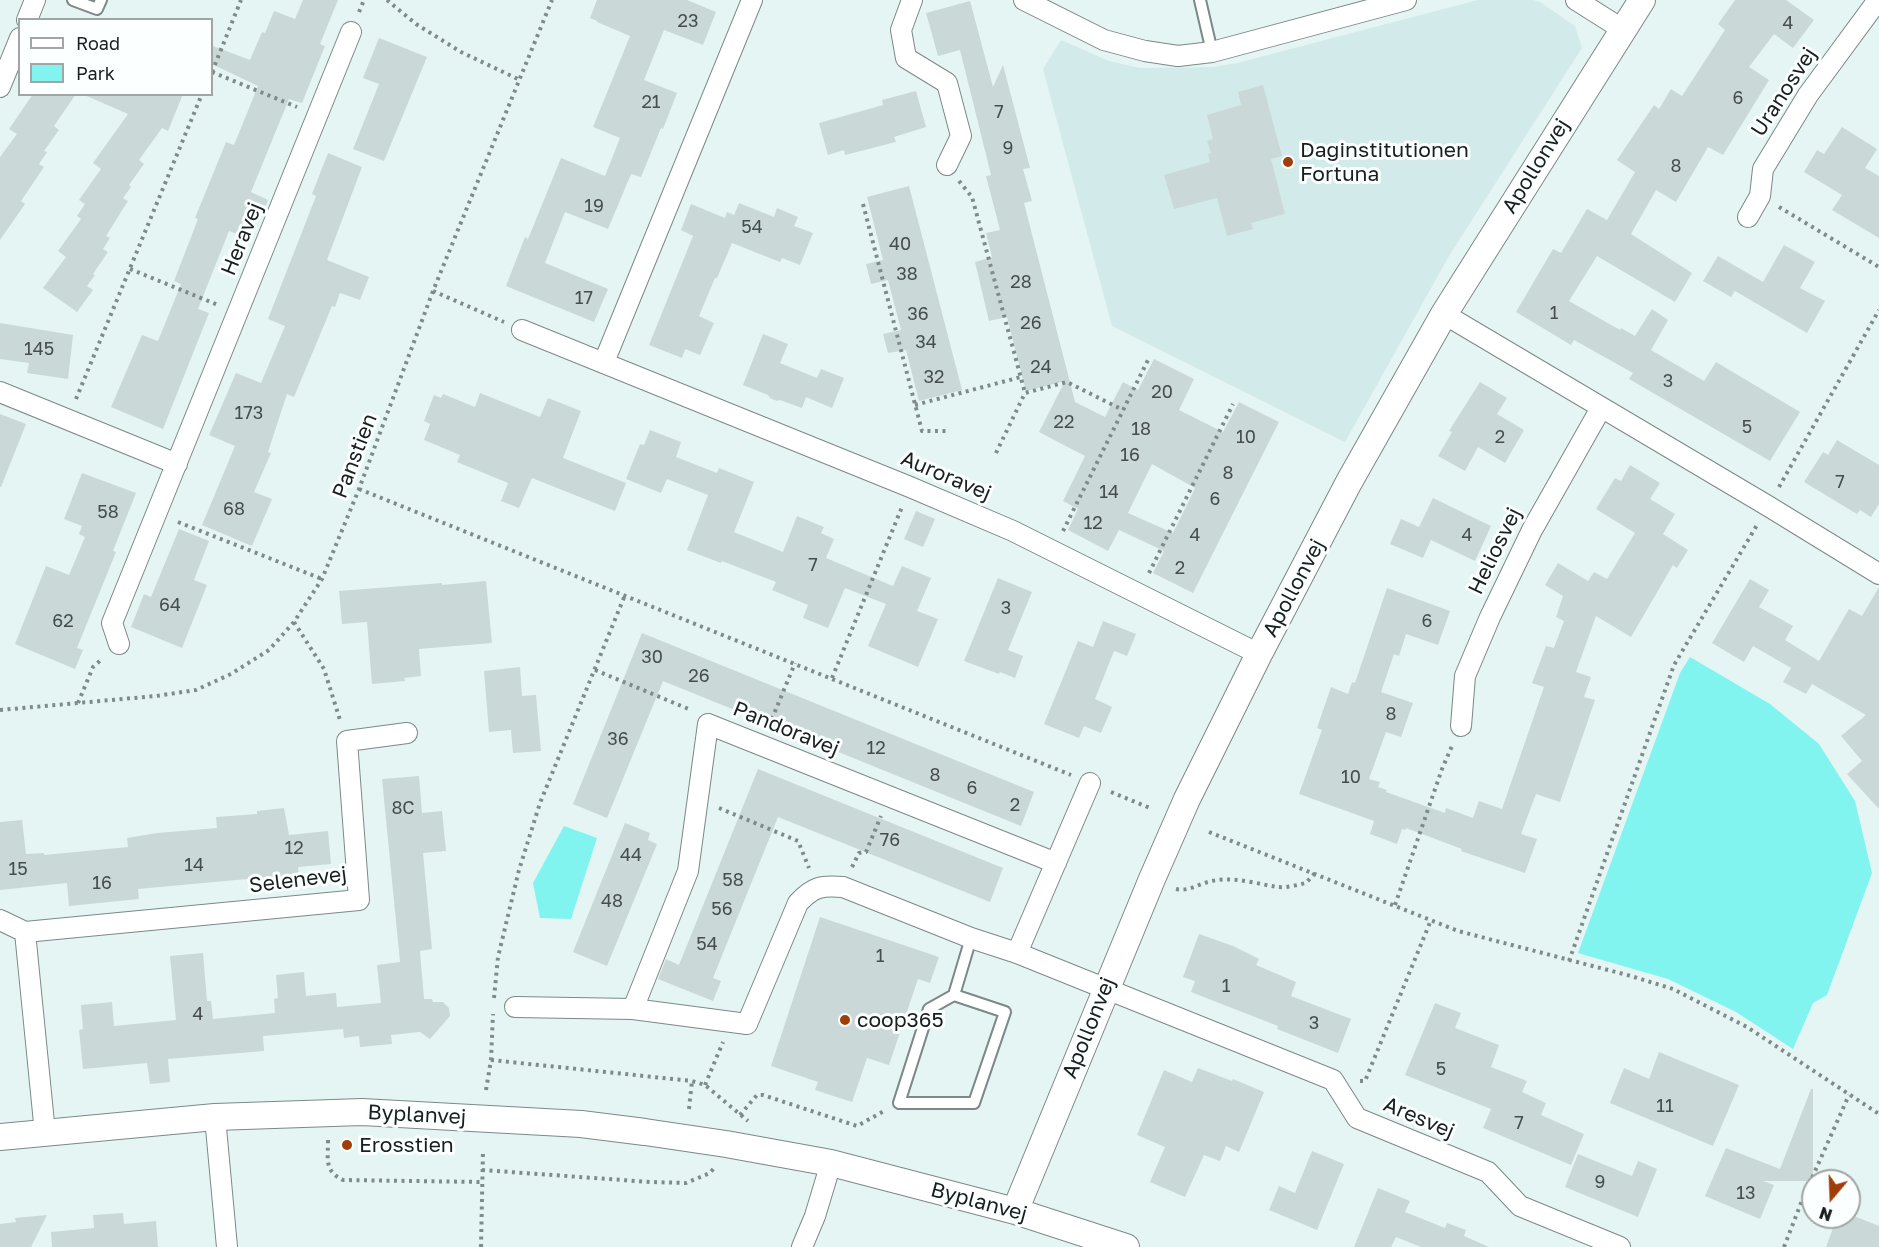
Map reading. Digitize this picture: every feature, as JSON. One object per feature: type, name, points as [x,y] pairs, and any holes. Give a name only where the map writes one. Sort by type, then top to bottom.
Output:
[{"type":"street","points":[[28,18],[35,0]]},
{"type":"street","points":[[604,363],[752,0]]},
{"type":"street","points":[[912,0],[901,30],[906,58],[947,83],[961,136],[947,165]]},
{"type":"street","points":[[1024,0],[1104,40],[1178,56],[1212,52],[1406,0]]},
{"type":"street","points":[[1576,0],[1622,29]]},
{"type":"street","name":"Apollonvej","points":[[1015,1211],[1105,988],[1187,799],[1259,654],[1349,482],[1444,314],[1642,0]]},
{"type":"street","name":"Uranosvej","points":[[1748,217],[1760,196],[1763,169],[1768,159],[1808,95],[1878,0]]},
{"type":"street","name":"Heravej","points":[[119,644],[112,623],[351,32]]},
{"type":"street","points":[[0,87],[18,43]]},
{"type":"street","points":[[1444,314],[1879,574]]},
{"type":"street","name":"Auroravej","points":[[522,330],[910,487],[1054,550],[1259,654]]},
{"type":"street","points":[[0,392],[177,464]]},
{"type":"street","name":"Heliosvej","points":[[1461,726],[1465,676],[1490,617],[1532,530],[1601,408]]},
{"type":"street","name":"Pandoravej","points":[[633,1009],[688,871],[708,724],[1056,863]]},
{"type":"street","points":[[347,741],[407,733]]},
{"type":"street","name":"Selenevej","points":[[25,932],[359,900],[347,741]]},
{"type":"street","points":[[1017,953],[1090,783]]},
{"type":"street","points":[[515,1007],[633,1009],[747,1024],[798,903],[809,892],[826,885],[843,887],[971,938],[1017,953],[1333,1080]]},
{"type":"street","points":[[0,920],[25,932],[45,1133]]},
{"type":"street","name":"Aresvej","points":[[1333,1080],[1357,1118],[1488,1172],[1520,1206],[1620,1247]]},
{"type":"street","name":"Byplanvej","points":[[0,1137],[215,1117],[362,1112],[581,1124],[726,1144],[831,1163],[1015,1211],[1126,1247]]},
{"type":"street","points":[[215,1117],[227,1247]]},
{"type":"street","points":[[802,1247],[815,1216],[831,1163]]},
{"type":"lane","points":[[73,0],[97,9],[101,0]]},
{"type":"lane","points":[[1200,0],[1212,52]]},
{"type":"lane","points":[[954,995],[1005,1012],[974,1103],[899,1103],[929,1009],[954,995],[971,938]]},
{"type":"path","points":[[213,70],[241,0]]},
{"type":"path","points":[[387,0],[416,24],[462,52],[520,80]]},
{"type":"path","name":"Panstien","points":[[0,710],[156,696],[196,690],[231,674],[269,650],[294,622],[322,579],[359,489],[433,291],[552,0]]},
{"type":"path","points":[[213,72],[317,116]]},
{"type":"path","points":[[68,420],[201,96]]},
{"type":"path","points":[[947,165],[972,197],[1025,393],[996,453]]},
{"type":"path","points":[[1760,196],[1879,267]]},
{"type":"path","points":[[863,204],[922,431],[950,431]]},
{"type":"path","points":[[130,268],[238,312]]},
{"type":"path","points":[[433,291],[522,330]]},
{"type":"path","points":[[1569,960],[1674,665],[1768,506],[1879,310]]},
{"type":"path","points":[[1054,550],[1148,360]]},
{"type":"path","points":[[915,405],[1021,376]]},
{"type":"path","points":[[1025,393],[1067,382],[1123,410]]},
{"type":"path","points":[[1139,593],[1233,404]]},
{"type":"path","points":[[832,678],[910,487]]},
{"type":"path","points":[[359,489],[1150,808]]},
{"type":"path","points":[[157,513],[322,579]]},
{"type":"path","points":[[486,1090],[491,1060],[498,957],[519,870],[540,803],[625,595]]},
{"type":"path","points":[[294,622],[324,669],[347,741]]},
{"type":"path","points":[[78,703],[93,667],[119,644]]},
{"type":"path","points":[[781,753],[787,738],[768,730],[795,663]]},
{"type":"path","points":[[595,670],[690,709],[708,724]]},
{"type":"path","points":[[1395,905],[1442,769],[1461,726]]},
{"type":"path","points":[[859,853],[866,852],[889,796]]},
{"type":"path","points":[[698,799],[798,841],[817,889]]},
{"type":"path","points":[[1209,832],[1458,931],[1631,975],[1673,989],[1747,1027],[1879,1114]]},
{"type":"path","points":[[1152,879],[1180,890],[1191,889],[1213,880],[1245,880],[1281,887],[1306,883],[1315,873]]},
{"type":"path","points":[[1333,1080],[1365,1081],[1431,920]]},
{"type":"path","points":[[705,1085],[731,1022]]},
{"type":"path","points":[[491,1060],[692,1081],[705,1085],[753,1125],[767,1151]]},
{"type":"path","points":[[689,1109],[692,1081]]},
{"type":"path","points":[[740,1114],[757,1095],[763,1095],[857,1126],[899,1103]]},
{"type":"path","points":[[1784,1247],[1803,1198],[1850,1095]]},
{"type":"path","points":[[328,1140],[328,1167],[334,1175],[343,1180],[482,1182]]},
{"type":"path","points":[[482,1170],[686,1183],[710,1173],[726,1144]]},
{"type":"path","points":[[481,1247],[483,1152]]},
{"type":"shaded area","name":"Daginstitutionen Fortuna","points":[[1478,0],[1540,2],[1575,26],[1582,48],[1449,256],[1345,442],[1112,326],[1043,69],[1061,40],[1109,61],[1140,68],[1213,67],[1237,63]]},
{"type":"green space","points":[[1690,657],[1770,704],[1819,744],[1855,801],[1872,873],[1827,995],[1813,1003],[1793,1049],[1736,1012],[1668,979],[1578,953],[1680,673]]},
{"type":"green space","points":[[564,826],[597,838],[571,919],[540,918],[533,883]]},
{"type":"building","points":[[303,0],[338,0],[320,44],[325,46],[302,103],[289,99],[251,192],[268,200],[261,218],[257,216],[248,238],[229,231],[198,309],[209,313],[163,429],[111,407],[142,335],[158,341],[181,284],[174,281],[198,219],[195,218],[226,142],[234,145],[258,86],[213,64],[213,46],[250,60],[274,11],[295,19]]},
{"type":"building","points":[[597,0],[687,0],[716,12],[703,45],[664,30],[644,80],[677,93],[641,177],[631,174],[608,229],[565,212],[545,263],[608,289],[594,322],[506,286],[525,237],[528,239],[561,158],[605,176],[620,138],[593,127],[630,36],[590,18]]},
{"type":"building","points":[[1735,0],[1786,0],[1814,20],[1793,48],[1774,34],[1749,67],[1769,80],[1723,155],[1708,147],[1676,202],[1656,190],[1631,234],[1692,273],[1675,302],[1597,256],[1569,301],[1635,336],[1652,309],[1668,320],[1651,350],[1704,381],[1716,362],[1800,412],[1770,461],[1629,379],[1633,373],[1574,340],[1571,345],[1516,312],[1553,249],[1561,253],[1587,209],[1607,220],[1635,172],[1617,160],[1654,105],[1659,109],[1671,89],[1682,96],[1725,30],[1718,24]]},
{"type":"building","points":[[970,1],[993,87],[1003,65],[1030,168],[1023,169],[1032,201],[1024,203],[1075,402],[1105,417],[1123,382],[1138,390],[1154,359],[1194,379],[1179,410],[1223,432],[1239,402],[1279,422],[1193,593],[1153,573],[1164,551],[1119,530],[1108,551],[1068,530],[1078,509],[1063,501],[1085,456],[1039,432],[1065,381],[1026,391],[1007,317],[989,321],[975,262],[992,257],[986,233],[1000,230],[986,176],[991,175],[960,50],[938,56],[926,13]],"holes":[[[1152,464],[1195,488],[1173,533],[1128,513]]]},
{"type":"building","points":[[379,38],[427,57],[384,161],[353,149],[379,84],[363,78]]},
{"type":"building","points":[[1263,85],[1282,156],[1271,159],[1285,214],[1251,223],[1253,229],[1227,236],[1217,198],[1174,209],[1164,175],[1210,162],[1208,154],[1211,153],[1207,141],[1213,139],[1207,115],[1241,105],[1238,92]]},
{"type":"building","points":[[916,91],[926,127],[894,137],[896,142],[845,155],[844,150],[828,155],[819,123],[883,105],[882,100]]},
{"type":"building","points":[[32,96],[75,96],[54,126],[59,130],[44,151],[47,152],[39,164],[44,167],[21,201],[25,204],[0,240],[0,157],[17,134],[9,129]]},
{"type":"building","points":[[87,96],[182,96],[168,131],[162,128],[139,160],[144,164],[123,198],[128,201],[106,236],[110,238],[103,249],[108,252],[87,286],[93,290],[77,312],[43,288],[66,257],[58,251],[81,219],[77,216],[85,204],[79,200],[101,169],[93,163],[128,114]]},
{"type":"building","points":[[1842,127],[1877,149],[1865,168],[1879,176],[1879,238],[1832,210],[1842,195],[1804,172],[1817,150],[1824,154]]},
{"type":"building","points":[[328,153],[362,167],[327,260],[369,277],[360,300],[340,293],[335,307],[332,306],[294,397],[287,394],[268,452],[271,453],[254,492],[272,499],[252,546],[202,525],[235,446],[209,435],[236,373],[261,383],[285,326],[268,319],[316,196],[312,194]]},
{"type":"building","points":[[909,186],[962,390],[919,401],[906,350],[888,353],[883,334],[901,330],[888,280],[871,284],[866,264],[883,260],[867,197]]},
{"type":"building","points":[[739,203],[774,217],[777,208],[798,217],[794,226],[813,233],[800,265],[782,258],[780,262],[732,243],[699,316],[714,323],[700,355],[685,349],[682,358],[649,345],[693,236],[681,230],[691,204],[725,218],[727,212],[734,215]]},
{"type":"building","points":[[1784,245],[1815,262],[1800,288],[1825,301],[1807,333],[1735,291],[1731,297],[1703,281],[1718,256],[1763,282]]},
{"type":"building","points":[[0,323],[73,335],[68,379],[27,373],[29,363],[0,359]]},
{"type":"building","points":[[763,334],[788,344],[780,363],[817,378],[821,369],[844,378],[832,408],[806,397],[802,408],[777,401],[743,385]]},
{"type":"building","points":[[1480,382],[1507,398],[1497,414],[1524,430],[1505,463],[1478,447],[1465,471],[1438,456],[1452,432],[1449,431]]},
{"type":"building","points":[[480,393],[540,417],[548,398],[581,411],[563,458],[626,483],[615,511],[532,478],[519,508],[501,501],[508,483],[457,462],[460,455],[424,440],[430,424],[424,421],[434,395],[441,398],[443,394],[475,407]]},
{"type":"building","points":[[0,414],[26,424],[1,487],[0,487]]},
{"type":"building","points":[[650,430],[681,442],[676,457],[717,473],[719,468],[754,482],[734,532],[783,552],[797,516],[824,527],[821,533],[834,539],[826,558],[893,586],[902,566],[931,578],[917,611],[938,619],[918,667],[868,646],[886,604],[845,588],[828,628],[803,618],[808,605],[772,590],[776,582],[687,550],[708,495],[667,479],[661,493],[626,479],[640,444],[644,445]]},
{"type":"building","points":[[1837,440],[1879,465],[1879,504],[1871,517],[1860,510],[1857,514],[1804,482],[1823,452],[1828,455]]},
{"type":"building","points":[[1630,465],[1660,483],[1650,499],[1675,514],[1663,534],[1688,550],[1677,568],[1673,565],[1631,637],[1596,616],[1576,672],[1591,677],[1584,697],[1595,700],[1560,802],[1536,794],[1521,834],[1537,839],[1525,873],[1461,851],[1462,849],[1406,828],[1406,830],[1402,829],[1397,844],[1370,834],[1374,821],[1299,794],[1322,730],[1317,728],[1331,687],[1348,694],[1352,682],[1355,683],[1387,588],[1450,611],[1438,645],[1406,634],[1399,656],[1394,654],[1381,692],[1413,703],[1401,737],[1386,732],[1369,779],[1380,782],[1378,787],[1387,790],[1386,792],[1445,813],[1446,808],[1473,818],[1479,801],[1502,809],[1544,687],[1532,683],[1546,646],[1554,648],[1564,621],[1556,617],[1563,596],[1545,585],[1558,563],[1588,581],[1594,572],[1607,579],[1635,533],[1596,509],[1615,478],[1621,481]]},
{"type":"building","points":[[82,473],[136,493],[113,551],[116,552],[77,648],[83,650],[75,669],[15,644],[46,566],[69,575],[85,537],[79,534],[82,526],[64,519]]},
{"type":"building","points":[[1433,498],[1491,526],[1475,561],[1431,540],[1423,558],[1390,544],[1401,519],[1419,527]]},
{"type":"building","points":[[916,511],[935,519],[923,547],[904,539]]},
{"type":"building","points":[[179,529],[209,541],[194,580],[207,585],[182,648],[131,627],[144,594],[151,597]]},
{"type":"building","points":[[998,578],[1032,592],[1008,650],[1023,656],[1015,678],[964,661]]},
{"type":"building","points":[[1750,579],[1769,590],[1759,607],[1793,626],[1785,640],[1819,661],[1849,609],[1862,616],[1879,587],[1879,809],[1847,774],[1862,761],[1841,736],[1866,715],[1812,684],[1806,694],[1783,682],[1791,668],[1753,646],[1744,662],[1712,643]]},
{"type":"building","points":[[486,581],[492,643],[419,649],[421,676],[404,678],[405,681],[372,684],[367,622],[342,624],[339,591]]},
{"type":"building","points":[[1103,621],[1136,634],[1127,656],[1114,651],[1095,699],[1112,707],[1101,733],[1084,726],[1079,738],[1044,724],[1078,641],[1093,647]]},
{"type":"building","points":[[642,633],[1034,792],[1021,826],[663,681],[607,818],[573,804]]},
{"type":"building","points":[[520,667],[522,696],[536,695],[541,751],[513,753],[511,730],[489,732],[484,671]]},
{"type":"building","points":[[758,769],[1003,868],[990,902],[778,817],[713,978],[721,981],[713,1001],[658,979],[666,959],[679,965]]},
{"type":"building","points":[[419,776],[422,813],[442,811],[446,851],[423,853],[432,949],[420,951],[424,999],[443,1002],[449,1008],[450,1016],[430,1039],[420,1032],[391,1035],[392,1044],[360,1047],[359,1036],[344,1038],[343,1029],[263,1036],[264,1051],[168,1059],[170,1082],[150,1084],[147,1063],[83,1069],[79,1030],[83,1029],[81,1005],[112,1002],[114,1026],[176,1020],[170,956],[203,953],[207,1001],[211,1001],[213,1019],[275,1013],[274,999],[278,998],[276,975],[304,972],[306,996],[336,993],[337,1007],[381,1003],[377,965],[400,962],[382,779]]},
{"type":"building","points":[[284,808],[289,835],[328,831],[331,864],[298,867],[299,878],[270,881],[269,877],[138,889],[139,899],[69,906],[67,883],[0,890],[0,822],[22,820],[26,854],[44,853],[44,855],[128,847],[127,838],[217,828],[216,817],[257,814],[257,811]]},
{"type":"building","points":[[625,823],[650,833],[648,840],[657,844],[607,966],[573,952]]},
{"type":"building","name":"coop365","points":[[820,917],[939,957],[930,983],[918,979],[889,1065],[867,1058],[852,1102],[815,1090],[818,1082],[771,1066]]},
{"type":"building","points":[[1199,934],[1233,946],[1259,959],[1256,965],[1296,982],[1291,996],[1351,1019],[1338,1053],[1277,1029],[1278,1026],[1191,992],[1195,981],[1183,977]]},
{"type":"building","points":[[1435,1003],[1461,1013],[1455,1028],[1499,1045],[1491,1067],[1527,1081],[1522,1092],[1546,1103],[1541,1115],[1584,1134],[1571,1165],[1483,1128],[1491,1109],[1405,1075]]},
{"type":"building","points":[[1659,1052],[1739,1085],[1713,1146],[1610,1103],[1624,1068],[1649,1079]]},
{"type":"building","points":[[1198,1068],[1264,1092],[1239,1152],[1226,1146],[1220,1161],[1204,1155],[1185,1197],[1150,1182],[1165,1147],[1137,1135],[1164,1070],[1192,1082]]},
{"type":"building","points":[[1811,1089],[1813,1089],[1813,1169],[1801,1169],[1801,1181],[1763,1181],[1774,1185],[1760,1219],[1705,1196],[1726,1148],[1780,1169]]},
{"type":"building","points":[[1312,1151],[1344,1164],[1317,1230],[1269,1210],[1279,1186],[1295,1193]]},
{"type":"building","points":[[1578,1154],[1632,1176],[1638,1161],[1657,1169],[1638,1217],[1565,1187]]},
{"type":"building","points":[[1378,1188],[1410,1201],[1405,1212],[1445,1228],[1447,1223],[1466,1230],[1464,1236],[1489,1247],[1421,1247],[1396,1237],[1391,1247],[1354,1247]]},
{"type":"building","points":[[123,1213],[124,1224],[156,1221],[158,1247],[52,1247],[51,1232],[94,1228],[93,1215]]},
{"type":"building","points":[[47,1215],[31,1247],[0,1247],[0,1224],[16,1222],[15,1218]]},
{"type":"building","points":[[1861,1219],[1879,1226],[1879,1247],[1826,1247],[1833,1229],[1861,1229]]},
{"type":"place","name":"Daginstitutionen Fortuna","points":[[1288,162]]},
{"type":"place","name":"coop365","points":[[845,1020]]},
{"type":"place","name":"Erosstien","points":[[347,1145]]}]
